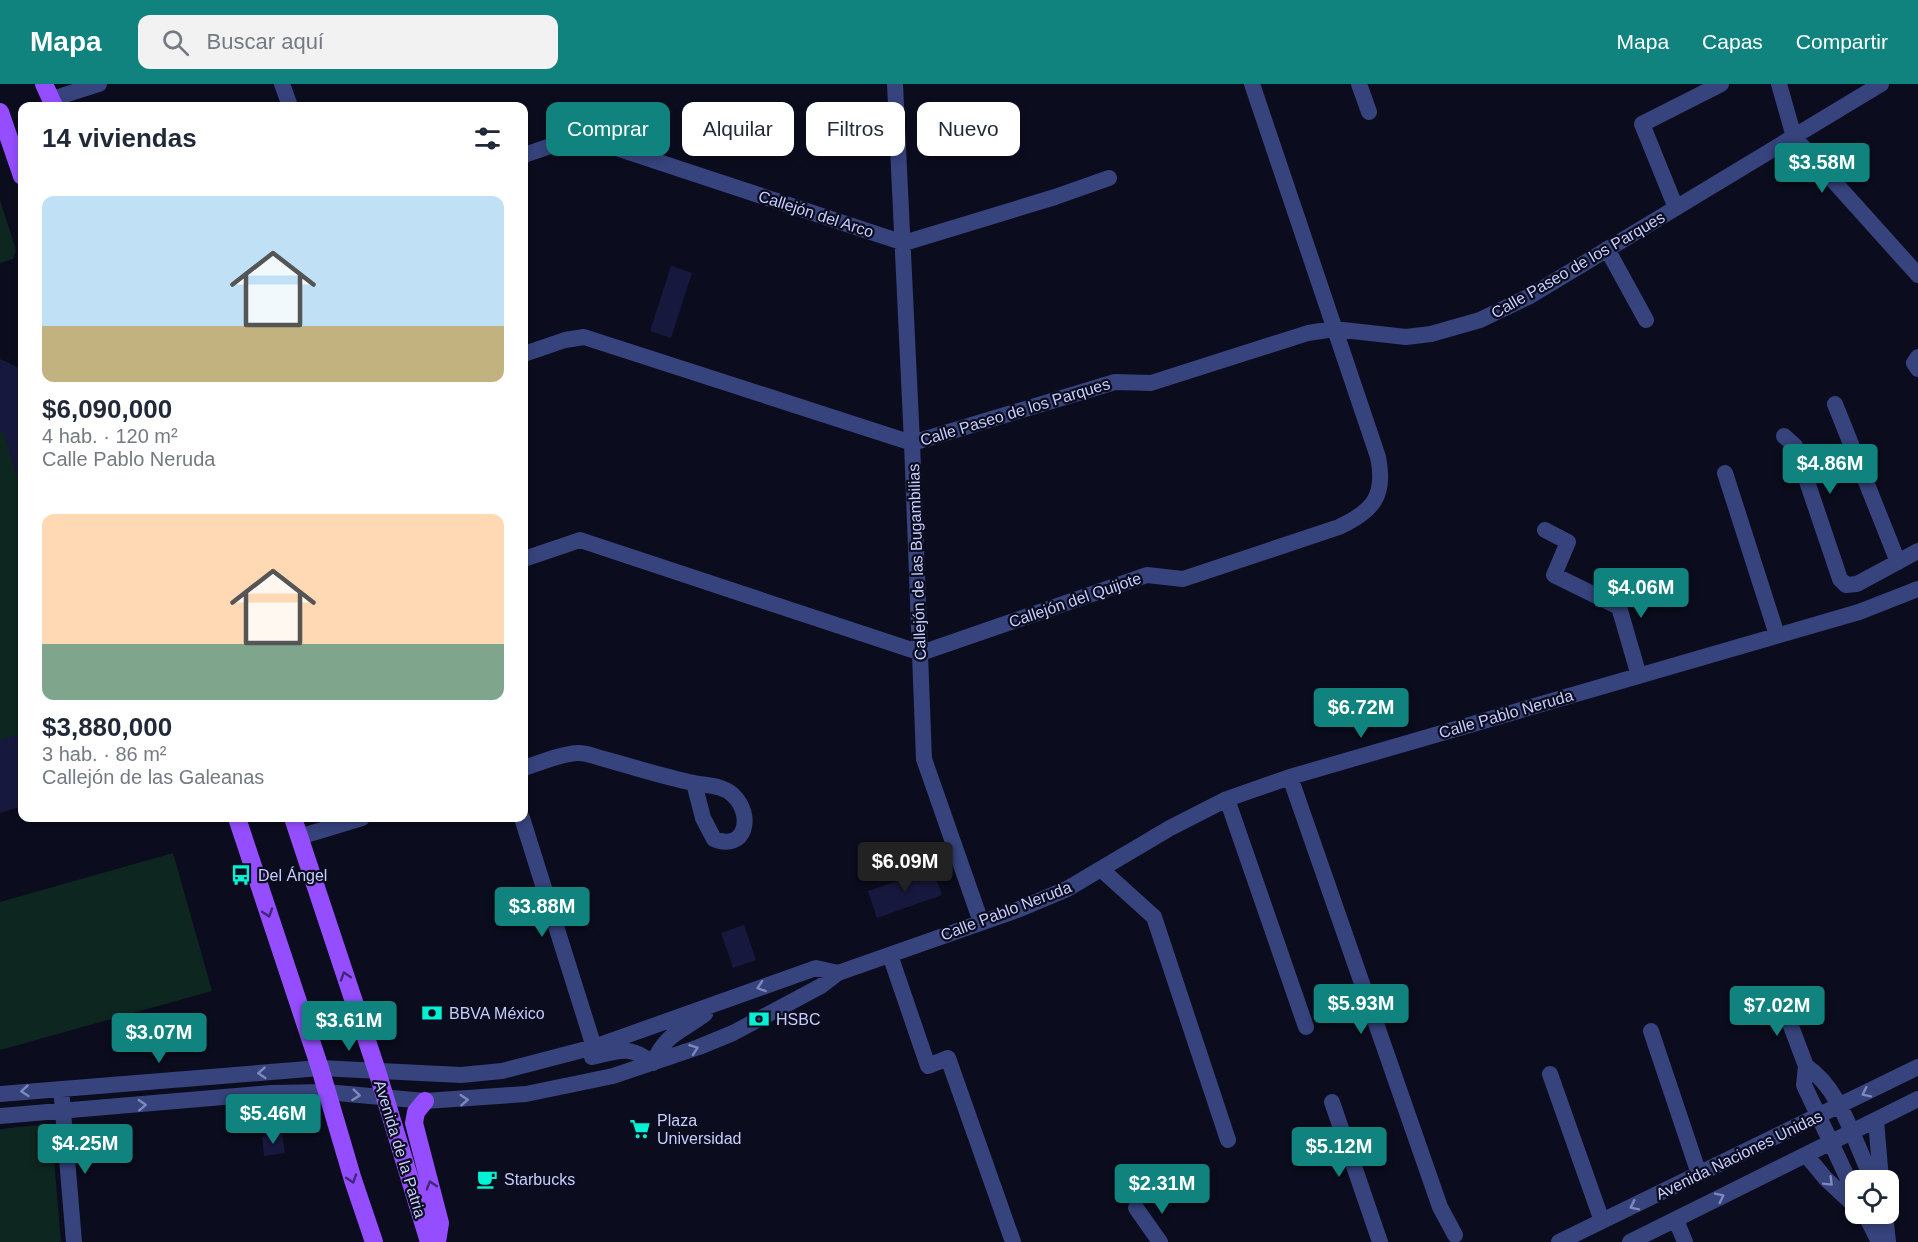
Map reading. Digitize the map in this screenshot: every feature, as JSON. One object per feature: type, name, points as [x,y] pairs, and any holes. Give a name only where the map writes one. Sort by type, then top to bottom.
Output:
[{"type":"main road","points":[[0,112],[18,164]]},
{"type":"main road","points":[[238,822],[320,1068],[374,1242]]},
{"type":"main road","name":"Avenida de la Patria","points":[[293,822],[385,1098],[429,1242]]},
{"type":"main road","points":[[425,1101],[416,1112],[414,1123],[440,1223],[437,1242]]},
{"type":"street","points":[[50,97],[99,84]]},
{"type":"street","points":[[282,84],[289,102]]},
{"type":"street","name":"Callejón de las Bugambilias","points":[[895,84],[904,243],[924,759],[981,922]]},
{"type":"street","name":"Callejón del Quijote","points":[[921,653],[1147,575],[1183,579],[1339,526],[1358,517],[1372,506],[1380,489],[1381,473],[1378,457],[1252,84]]},
{"type":"street","points":[[1359,84],[1369,112]]},
{"type":"street","points":[[1676,208],[1642,124],[1721,84]]},
{"type":"street","points":[[1779,84],[1794,137],[1918,275]]},
{"type":"street","name":"Calle Paseo de los Parques","points":[[528,353],[565,340],[584,337],[912,443],[1115,382],[1151,383],[1308,333],[1334,329],[1406,336],[1431,334],[1458,328],[1505,310],[1881,84]]},
{"type":"street","name":"Callejón del Arco","points":[[528,153],[580,136],[904,243]]},
{"type":"street","points":[[904,243],[1055,197],[1109,177]]},
{"type":"street","points":[[1607,249],[1646,320]]},
{"type":"street","points":[[1918,357],[1914,363],[1918,369]]},
{"type":"street","points":[[1835,404],[1899,561]]},
{"type":"street","points":[[1784,436],[1795,446],[1840,579],[1846,585],[1857,584],[1918,551]]},
{"type":"street","points":[[1725,473],[1777,636]]},
{"type":"street","points":[[1545,530],[1568,542],[1554,575],[1619,607],[1639,676]]},
{"type":"street","points":[[528,558],[580,540],[921,653]]},
{"type":"street","name":"Calle Pablo Neruda","points":[[0,1116],[271,1093],[326,1092],[425,1101],[526,1094],[613,1076],[733,1033],[821,986],[838,973],[1067,889],[1170,828],[1227,799],[1290,777],[1858,612],[1918,589]]},
{"type":"street","points":[[528,767],[579,753],[694,783]]},
{"type":"street","points":[[1290,777],[1440,1207],[1455,1235]]},
{"type":"street","points":[[1227,799],[1306,1028]]},
{"type":"street","points":[[299,837],[349,822]]},
{"type":"street","points":[[523,822],[594,1047]]},
{"type":"street","points":[[1102,870],[1154,917],[1228,1140]]},
{"type":"street","points":[[890,955],[928,1066],[948,1058],[1013,1242]]},
{"type":"street","name":"Calle Pablo Neruda","points":[[0,1094],[320,1068],[461,1075],[502,1071],[594,1047],[816,968],[838,973]]},
{"type":"street","points":[[1780,997],[1806,1066],[1804,1085],[1845,1174]]},
{"type":"street","points":[[528,1065],[560,1064],[626,1050],[638,1052],[653,1063],[659,1049],[669,1037],[702,1016],[719,1001]]},
{"type":"street","points":[[1651,1031],[1699,1174]]},
{"type":"street","points":[[1806,1066],[1820,1075],[1839,1106],[1868,1170]]},
{"type":"street","name":"Avenida Naciones Unidas","points":[[1559,1242],[1918,1067]]},
{"type":"street","points":[[1550,1074],[1602,1221]]},
{"type":"street","points":[[61,1089],[74,1242]]},
{"type":"street","name":"Avenida Naciones Unidas","points":[[1630,1242],[1918,1099]]},
{"type":"street","points":[[1332,1102],[1380,1242]]},
{"type":"street","points":[[1876,1120],[1880,1170]]},
{"type":"street","points":[[1806,1155],[1845,1197]]},
{"type":"street","points":[[1136,1208],[1160,1242]]},
{"type":"street","points":[[1676,1220],[1685,1242]]},
{"type":"street","points":[[1868,1224],[1879,1242]]},
{"type":"street","points":[[1886,1224],[1888,1242]]},
{"type":"green space","points":[[0,200],[16,250],[13,259],[0,263]]},
{"type":"green space","points":[[0,360],[18,367],[18,807],[0,813]]},
{"type":"green space","points":[[173,853],[212,991],[0,1050],[0,902]]},
{"type":"green space","points":[[51,1124],[61,1242],[0,1242],[0,1129]]},
{"type":"building","points":[[671,266],[692,273],[671,338],[650,331]]},
{"type":"building","points":[[0,359],[18,367],[18,480],[4,434],[0,430]]},
{"type":"building","points":[[18,734],[18,807],[0,813],[0,740]]},
{"type":"building","points":[[933,869],[942,895],[877,918],[868,891]]},
{"type":"building","points":[[744,925],[756,960],[733,968],[721,933]]},
{"type":"building","points":[[282,1134],[285,1153],[264,1156],[262,1137]]},
{"type":"place","name":"Del Ángel","points":[[241,875]]},
{"type":"place","name":"BBVA México","points":[[432,1013]]},
{"type":"place","name":"HSBC","points":[[759,1019]]},
{"type":"place","name":"Plaza Universidad","points":[[640,1129]]},
{"type":"place","name":"Starbucks","points":[[487,1179]]}]
